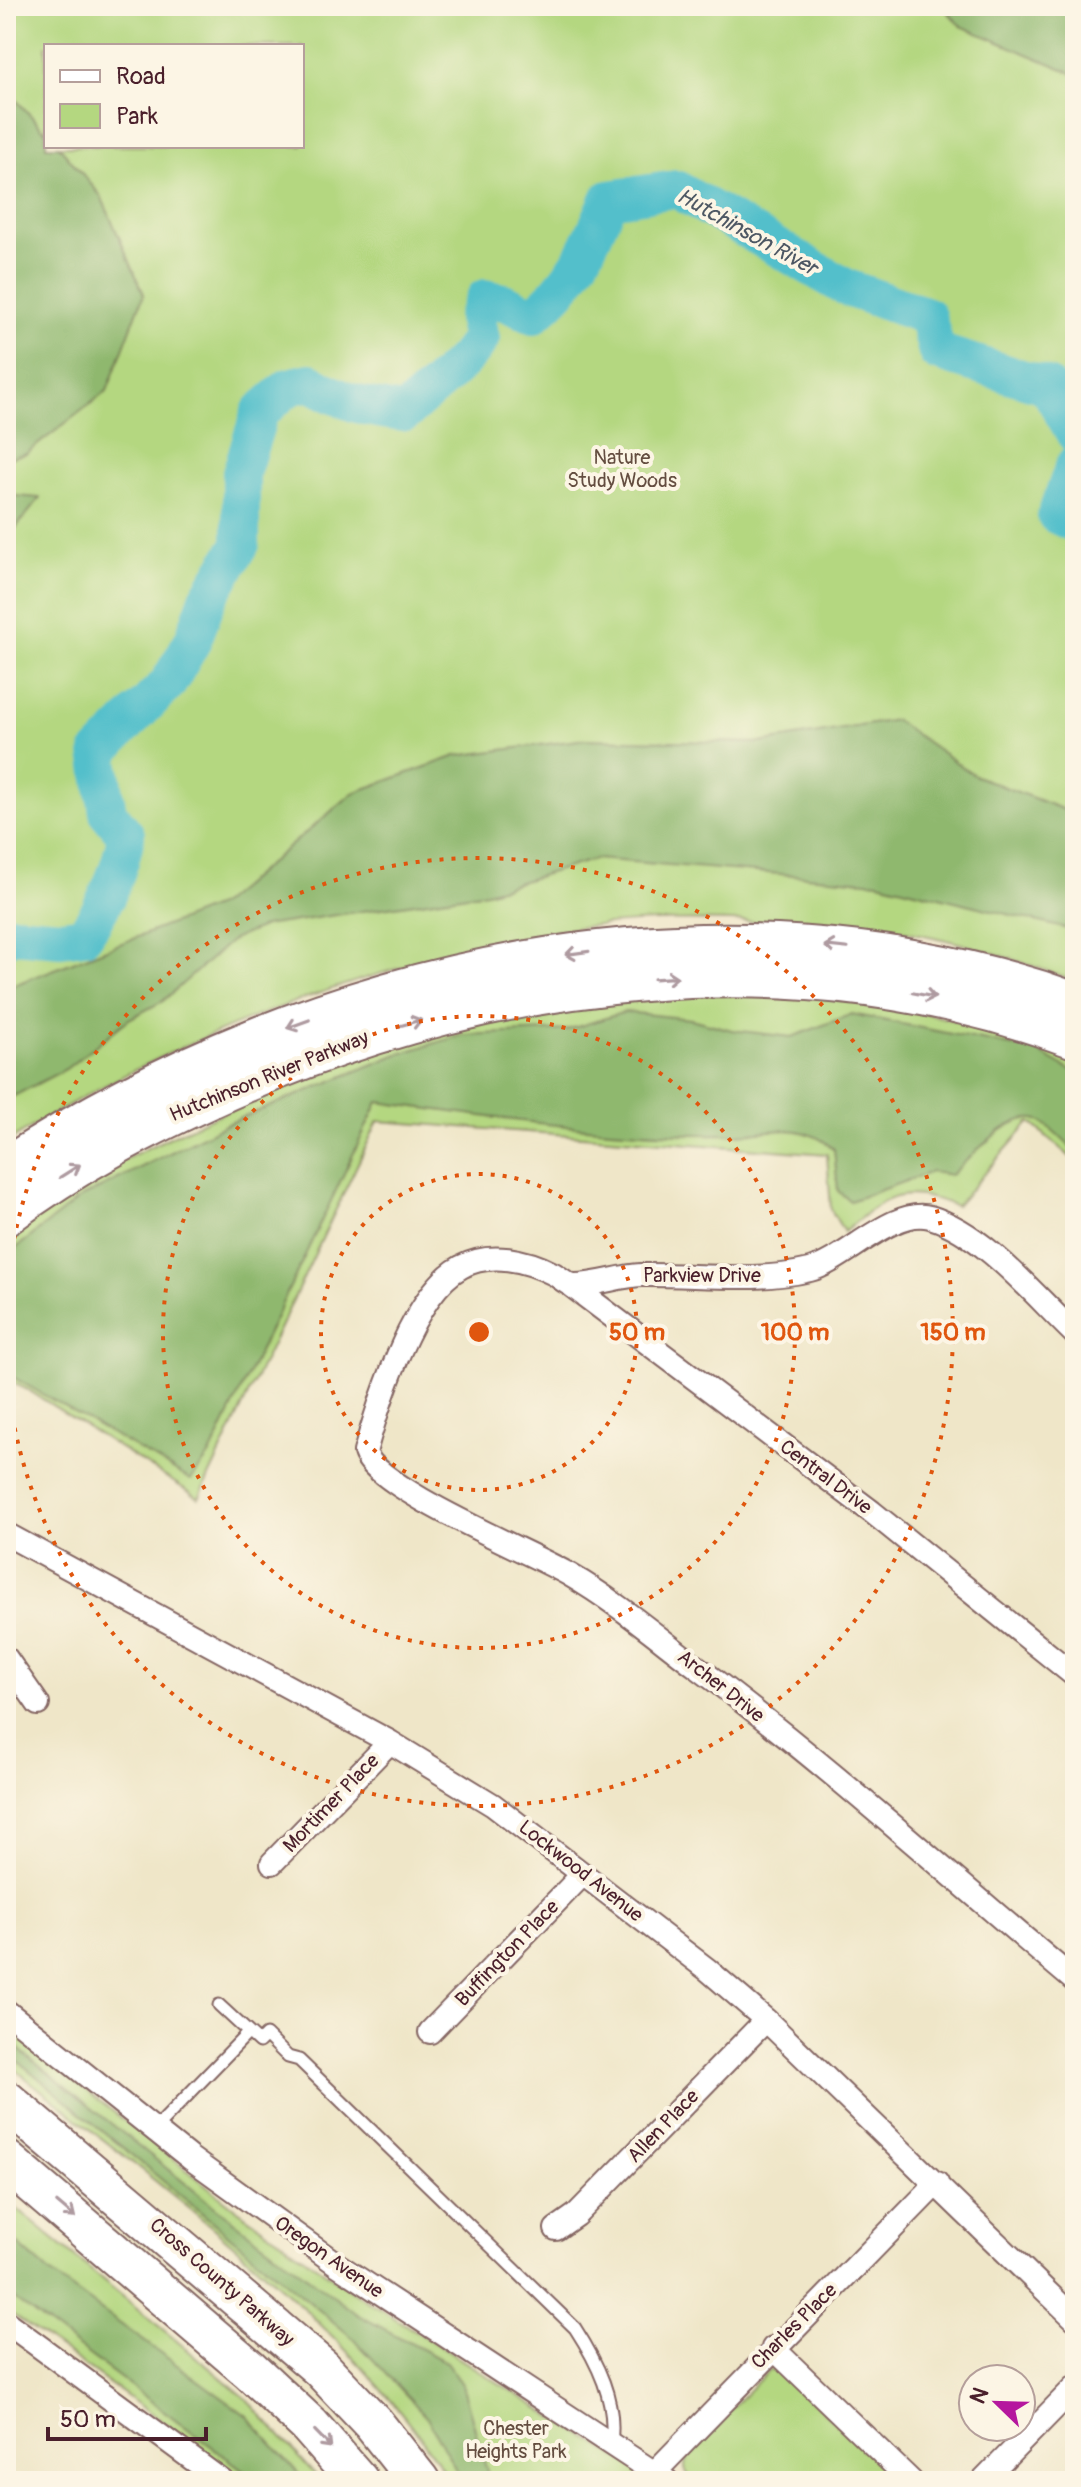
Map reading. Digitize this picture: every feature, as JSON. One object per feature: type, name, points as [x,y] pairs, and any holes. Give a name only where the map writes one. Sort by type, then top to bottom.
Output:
[{"type":"highway","name":"Hutchinson River Parkway","points":[[6,1168],[147,1089],[298,1024],[431,982],[571,953],[711,942],[824,946],[935,961],[1005,979],[1075,1003]]},
{"type":"highway","name":"Hutchinson River Parkway","points":[[6,1215],[55,1180],[124,1139],[261,1075],[406,1024],[559,990],[714,976],[819,980],[951,1000],[1075,1038]]},
{"type":"highway","name":"Cross County Parkway","points":[[6,2101],[321,2368],[373,2423],[419,2481]]},
{"type":"highway","points":[[6,2161],[249,2369],[309,2425],[358,2481]]},
{"type":"street","name":"Parkview Drive","points":[[572,1286],[637,1275],[784,1275],[813,1269],[831,1261],[865,1237],[912,1218],[928,1216],[971,1236],[1075,1334]]},
{"type":"street","name":"Archer Drive","points":[[572,1286],[532,1265],[496,1258],[461,1267],[429,1298],[405,1344],[373,1422],[365,1452],[377,1472],[420,1499],[591,1587],[746,1704],[1075,1981]]},
{"type":"street","name":"Central Drive","points":[[572,1286],[872,1512],[1075,1676]]},
{"type":"street","name":"Lockwood Avenue","points":[[6,1534],[390,1742],[493,1805],[766,2020],[1075,2319]]},
{"type":"street","points":[[6,1658],[38,1704]]},
{"type":"street","name":"Mortimer Place","points":[[272,1863],[390,1742]]},
{"type":"street","name":"Buffington Place","points":[[430,2032],[583,1874]]},
{"type":"street","name":"Oregon Avenue","points":[[6,2011],[154,2130],[338,2265],[661,2477]]},
{"type":"street","name":"Allen Place","points":[[556,2229],[576,2215],[766,2020]]},
{"type":"street","name":"Charles Place","points":[[661,2477],[773,2348],[937,2183]]},
{"type":"street","points":[[6,2322],[222,2481]]},
{"type":"street","points":[[773,2348],[911,2481]]},
{"type":"street","points":[[983,2481],[1075,2387]]},
{"type":"lane","points":[[219,2005],[259,2042],[266,2035],[288,2057],[299,2060],[575,2328],[593,2354],[602,2378],[611,2409],[611,2442]]},
{"type":"lane","points":[[154,2130],[248,2033]]},
{"type":"green space","name":"Nature Study Woods","points":[[6,6],[1075,6],[1075,981],[939,938],[890,929],[707,920],[608,924],[544,933],[474,948],[334,988],[197,1041],[68,1106],[6,1143]]},
{"type":"green space","points":[[942,6],[1075,6],[1075,74],[961,26]]},
{"type":"green space","points":[[6,89],[44,130],[44,148],[61,148],[101,196],[144,294],[107,391],[27,453],[6,459]]},
{"type":"green space","points":[[6,495],[40,498],[6,540]]},
{"type":"green space","points":[[895,720],[976,776],[1075,814],[1075,931],[879,882],[595,859],[487,892],[264,926],[232,940],[163,1001],[129,1019],[66,1069],[6,1100],[6,988],[220,905],[353,793],[456,756],[586,739],[760,743]]},
{"type":"green space","points":[[785,993],[873,1003],[976,1027],[1075,1062],[1075,1161],[1030,1122],[956,1206],[921,1196],[895,1197],[872,1209],[844,1232],[831,1210],[827,1154],[378,1121],[199,1498],[28,1390],[6,1380],[6,1239],[67,1192],[135,1154],[219,1115],[374,1053],[495,1020],[657,994]]},
{"type":"green space","points":[[625,1012],[691,1019],[732,1030],[792,1037],[852,1014],[1036,1051],[1075,1073],[1075,1151],[1042,1122],[1031,1119],[1019,1121],[981,1146],[951,1175],[931,1172],[850,1201],[838,1191],[834,1149],[822,1140],[799,1131],[646,1133],[512,1120],[378,1102],[211,1453],[191,1480],[6,1373],[6,1256],[80,1198],[227,1124],[398,1054],[463,1035],[567,1030]]},
{"type":"green space","name":"Chester Heights Park","points":[[6,2027],[235,2208],[356,2294],[656,2481],[450,2481],[408,2421],[359,2364],[304,2309],[185,2205],[6,2062]]},
{"type":"green space","points":[[6,2039],[216,2208],[358,2315],[446,2362],[462,2384],[490,2481],[462,2481],[427,2417],[353,2338],[6,2051]]},
{"type":"green space","points":[[6,2200],[247,2399],[321,2481],[246,2481],[6,2310]]},
{"type":"green space","points":[[6,2234],[50,2273],[246,2415],[305,2481],[258,2481],[6,2293]]},
{"type":"green space","points":[[768,2371],[783,2372],[895,2481],[693,2481],[685,2465],[697,2445]]},
{"type":"waterway","name":"Hutchinson River","points":[[6,938],[13,934],[61,938],[84,935],[105,900],[116,875],[126,835],[108,813],[99,753],[169,682],[193,640],[208,598],[241,544],[241,473],[260,412],[289,387],[310,382],[356,404],[405,413],[456,368],[481,338],[476,318],[485,298],[504,302],[533,315],[548,303],[579,263],[609,199],[676,189],[847,288],[927,316],[937,352],[1047,386],[1075,434]]},
{"type":"waterway","name":"Hutchinson River","points":[[1075,464],[1056,515],[1075,524]]}]
